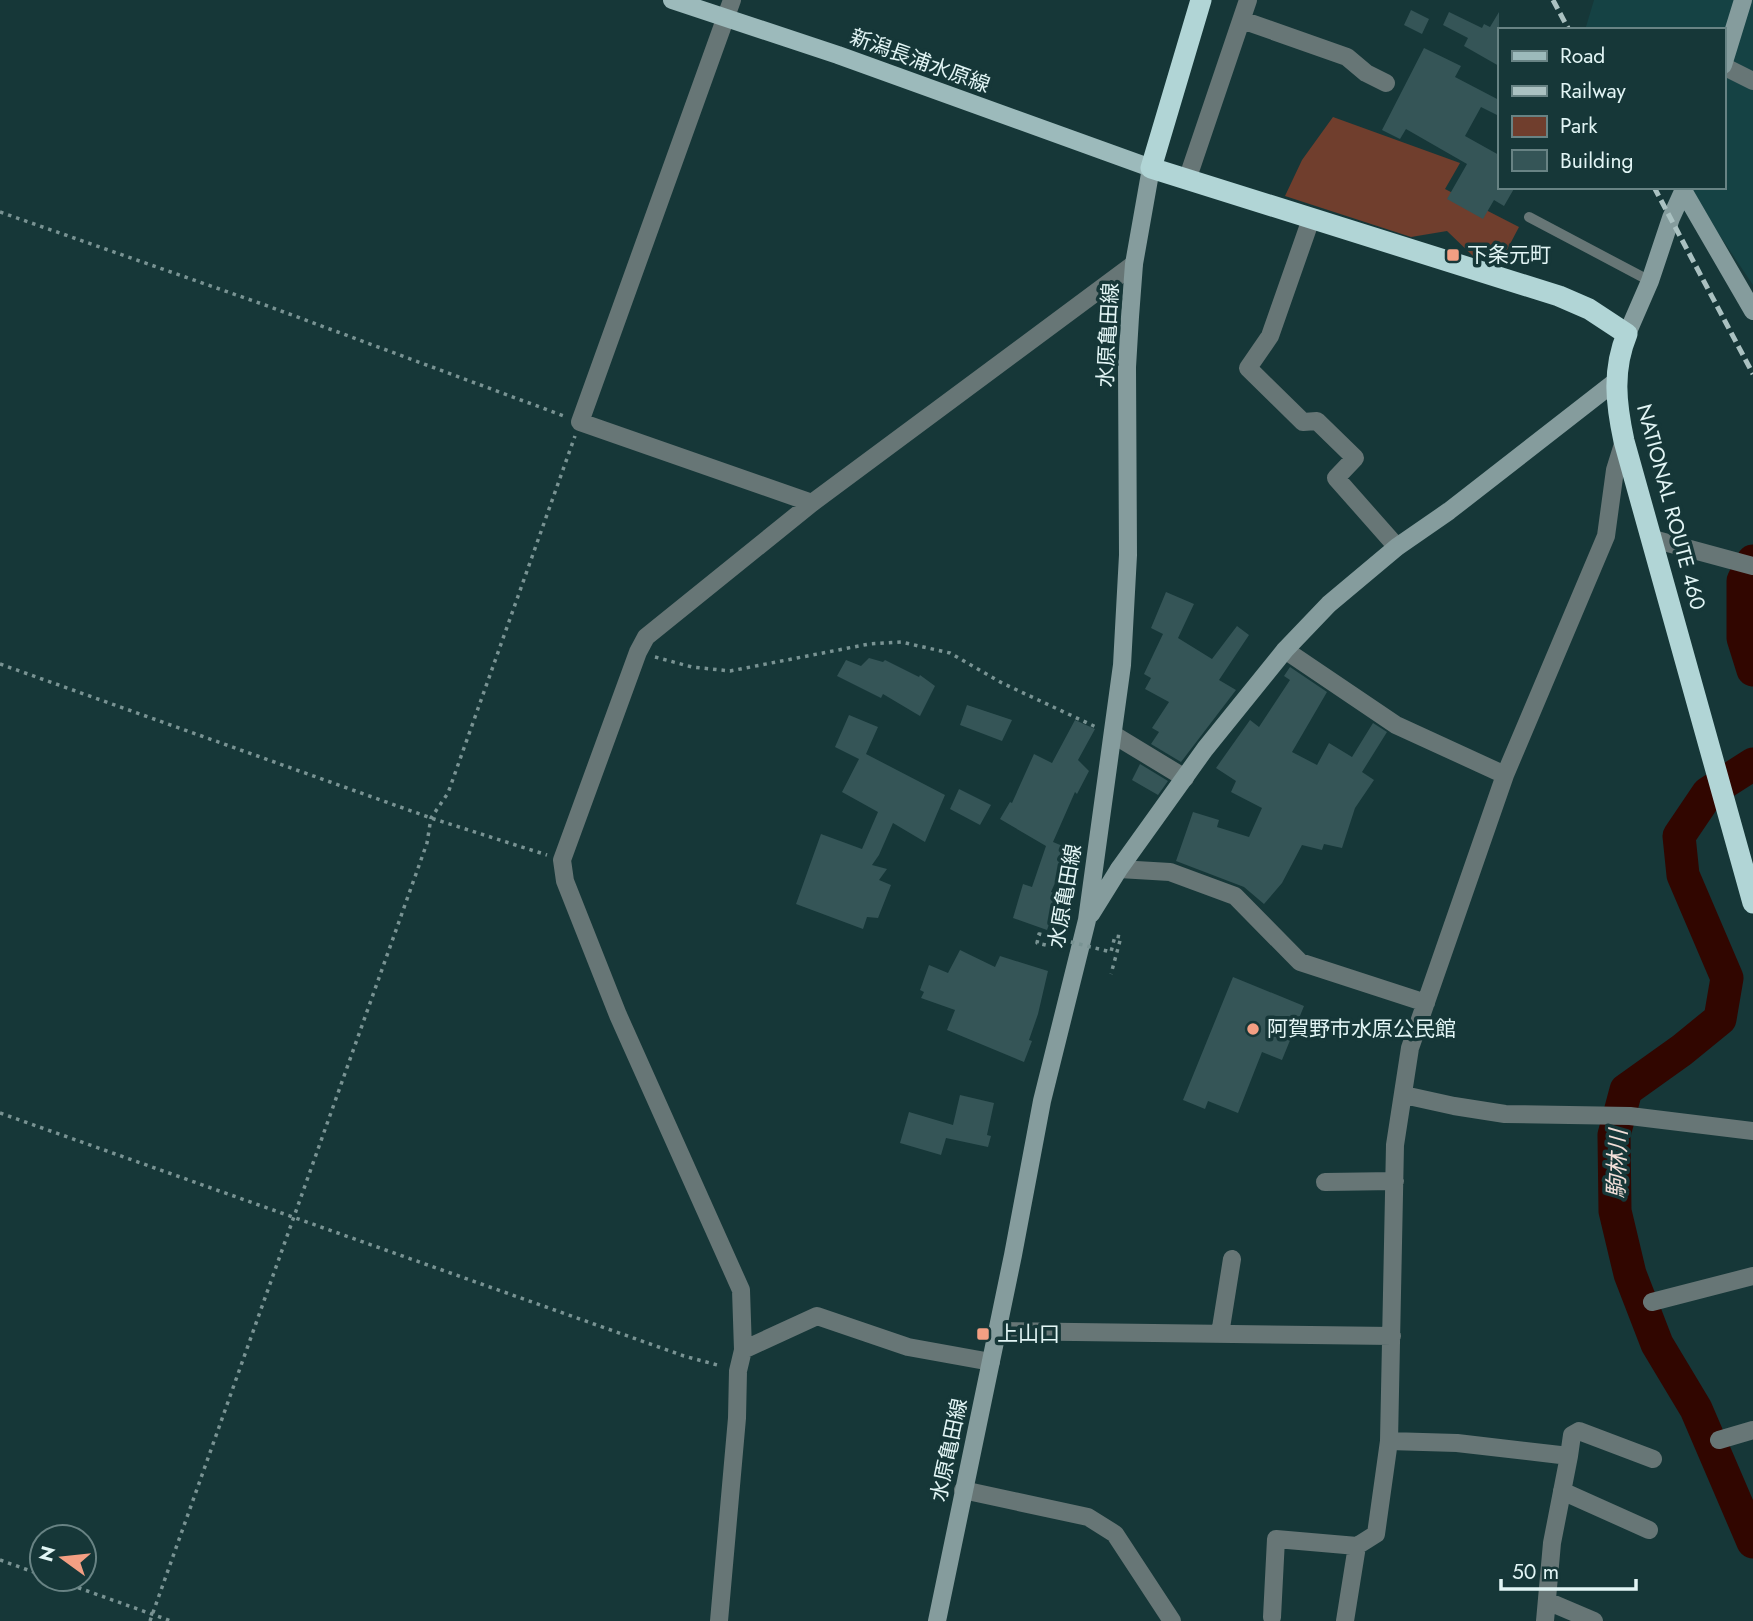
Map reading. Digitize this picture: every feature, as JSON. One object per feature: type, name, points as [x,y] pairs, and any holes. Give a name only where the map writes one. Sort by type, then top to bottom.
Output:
[{"type":"highway","points":[[1201,0],[1151,168],[1559,296],[1589,309],[1627,334]]},
{"type":"highway","name":"NATIONAL ROUTE 460","points":[[1627,334],[1619,354],[1616,381],[1618,412],[1624,441],[1753,903]]},
{"type":"main road","name":"新潟長浦水原線","points":[[672,0],[838,55],[1151,168]]},
{"type":"main road","points":[[1725,60],[1744,0]]},
{"type":"main road","name":"水原亀田線","points":[[937,1621],[1042,1101],[1087,920],[1114,735],[1126,614],[1127,367],[1134,264],[1151,168]]},
{"type":"main road","points":[[1627,334],[1684,190]]},
{"type":"main road","points":[[1684,190],[1753,311]]},
{"type":"main road","points":[[1087,920],[1119,869],[1205,749],[1285,650],[1329,604],[1396,547],[1449,511],[1616,381]]},
{"type":"street","points":[[732,0],[580,422],[812,503]]},
{"type":"street","points":[[1187,180],[1248,0]]},
{"type":"street","points":[[1242,20],[1347,57],[1366,73],[1387,83]]},
{"type":"street","points":[[1725,67],[1753,82]]},
{"type":"street","points":[[1311,219],[1270,336],[1248,368],[1303,422],[1317,421],[1355,457],[1336,478],[1396,547]]},
{"type":"street","points":[[719,1621],[737,1418],[738,1371],[743,1350],[741,1290],[618,1015],[565,881],[562,860],[638,652],[646,637],[812,503],[1134,264]]},
{"type":"street","points":[[1272,1617],[1276,1539],[1357,1546],[1376,1534],[1389,1441],[1395,1145],[1410,1048],[1505,775],[1606,536],[1615,470],[1624,441]]},
{"type":"street","points":[[1653,539],[1747,564]]},
{"type":"street","points":[[1285,650],[1396,725],[1505,775]]},
{"type":"street","points":[[1114,735],[1185,778]]},
{"type":"street","points":[[1119,869],[1170,872],[1236,896],[1300,962],[1426,1003]]},
{"type":"street","points":[[1404,1095],[1505,1114],[1630,1116],[1753,1131]]},
{"type":"street","points":[[1325,1182],[1395,1181]]},
{"type":"street","points":[[1220,1334],[1232,1259]]},
{"type":"street","points":[[1652,1302],[1753,1276]]},
{"type":"street","points":[[743,1350],[817,1316],[908,1347],[991,1362]]},
{"type":"street","points":[[997,1331],[1392,1336]]},
{"type":"street","points":[[1719,1440],[1753,1430]]},
{"type":"street","points":[[1545,1621],[1552,1543],[1572,1435],[1579,1431],[1653,1459]]},
{"type":"street","points":[[1389,1441],[1457,1443],[1569,1456]]},
{"type":"street","points":[[963,1490],[1088,1517],[1115,1534],[1172,1621]]},
{"type":"street","points":[[1562,1491],[1649,1530]]},
{"type":"street","points":[[1345,1621],[1357,1546]]},
{"type":"street","points":[[1547,1601],[1594,1621]]},
{"type":"lane","points":[[1529,216],[1650,281]]},
{"type":"path","points":[[0,212],[265,304],[580,422],[448,793],[431,818],[427,843],[150,1621]]},
{"type":"path","points":[[638,652],[692,667],[730,671],[869,644],[901,642],[950,653],[1002,683],[1114,735]]},
{"type":"path","points":[[0,664],[431,818],[562,860]]},
{"type":"path","points":[[1055,947],[1037,943],[1039,934],[1111,952],[1115,936],[1121,937],[1111,974]]},
{"type":"path","points":[[0,1113],[684,1356],[738,1371]]},
{"type":"path","points":[[0,1560],[28,1570]]},
{"type":"path","points":[[94,1593],[171,1621]]},
{"type":"shaded area","points":[[1594,0],[1753,0],[1753,285],[1688,189],[1725,189],[1725,28],[1586,28]]},
{"type":"green space","points":[[1333,117],[1460,163],[1445,189],[1519,227],[1500,263],[1473,256],[1447,231],[1411,237],[1285,196],[1302,160]]},
{"type":"building","points":[[1411,10],[1429,19],[1422,34],[1404,25]]},
{"type":"building","points":[[1449,12],[1482,28],[1484,24],[1490,27],[1499,12],[1498,65],[1464,46],[1468,38],[1443,25]]},
{"type":"building","points":[[1424,48],[1461,66],[1455,77],[1498,99],[1498,116],[1481,107],[1465,136],[1498,154],[1498,189],[1514,189],[1504,206],[1494,200],[1483,219],[1447,199],[1467,164],[1406,129],[1400,139],[1382,130]]},
{"type":"building","points":[[1166,592],[1194,604],[1178,638],[1212,659],[1237,626],[1249,635],[1219,680],[1236,690],[1181,762],[1151,744],[1159,732],[1152,728],[1169,702],[1145,689],[1151,678],[1144,674],[1163,634],[1151,628]]},
{"type":"building","points":[[869,658],[883,662],[885,660],[919,677],[920,675],[935,686],[920,716],[883,694],[881,698],[837,676],[846,660],[861,666]]},
{"type":"building","points":[[1290,667],[1327,692],[1292,752],[1317,765],[1329,743],[1352,757],[1373,723],[1387,732],[1362,772],[1374,780],[1355,808],[1342,848],[1324,844],[1322,850],[1302,845],[1282,883],[1264,904],[1244,887],[1176,861],[1193,812],[1219,820],[1217,827],[1249,837],[1262,808],[1231,792],[1236,781],[1216,768],[1250,720],[1259,727],[1290,680],[1284,676]]},
{"type":"building","points":[[967,705],[1012,720],[1002,741],[960,725]]},
{"type":"building","points":[[849,715],[878,727],[866,754],[945,795],[925,842],[893,823],[872,865],[887,869],[879,880],[891,885],[878,918],[867,917],[863,929],[796,904],[821,834],[862,849],[878,812],[842,792],[859,759],[835,747]]},
{"type":"building","points":[[1075,720],[1095,729],[1078,760],[1089,771],[1077,794],[1075,792],[1053,842],[1070,849],[1051,892],[1060,894],[1047,930],[1013,918],[1023,884],[1032,887],[1046,846],[1000,819],[1010,802],[1012,803],[1034,754],[1052,763]]},
{"type":"building","points":[[1140,764],[1168,781],[1158,795],[1132,780]]},
{"type":"building","points":[[959,789],[991,805],[980,825],[950,809]]},
{"type":"building","points":[[960,950],[995,967],[1000,956],[1048,971],[1029,1040],[1032,1041],[1024,1062],[947,1030],[955,1010],[921,998],[924,992],[920,990],[929,965],[948,973]]},
{"type":"building","name":"阿賀野市水原公民館","points":[[1233,977],[1304,1006],[1282,1060],[1262,1052],[1238,1113],[1208,1101],[1205,1109],[1183,1100]]},
{"type":"building","points":[[960,1095],[994,1103],[987,1135],[991,1136],[988,1147],[946,1138],[941,1155],[900,1143],[909,1112],[953,1125]]},
{"type":"waterway","name":"駒林川","points":[[1753,561],[1743,581],[1743,638],[1753,670]]},
{"type":"waterway","name":"駒林川","points":[[1753,764],[1708,793],[1679,836],[1683,875],[1727,978],[1720,1019],[1626,1090],[1614,1135],[1615,1211],[1630,1274],[1657,1344],[1696,1409],[1753,1542]]},
{"type":"railway","points":[[1553,0],[1568,28]]},
{"type":"railway","points":[[1655,189],[1753,374]]},
{"type":"place","name":"下条元町","points":[[1453,255]]},
{"type":"place","name":"阿賀野市水原公民館","points":[[1253,1029]]},
{"type":"place","name":"上山口","points":[[983,1334]]}]
